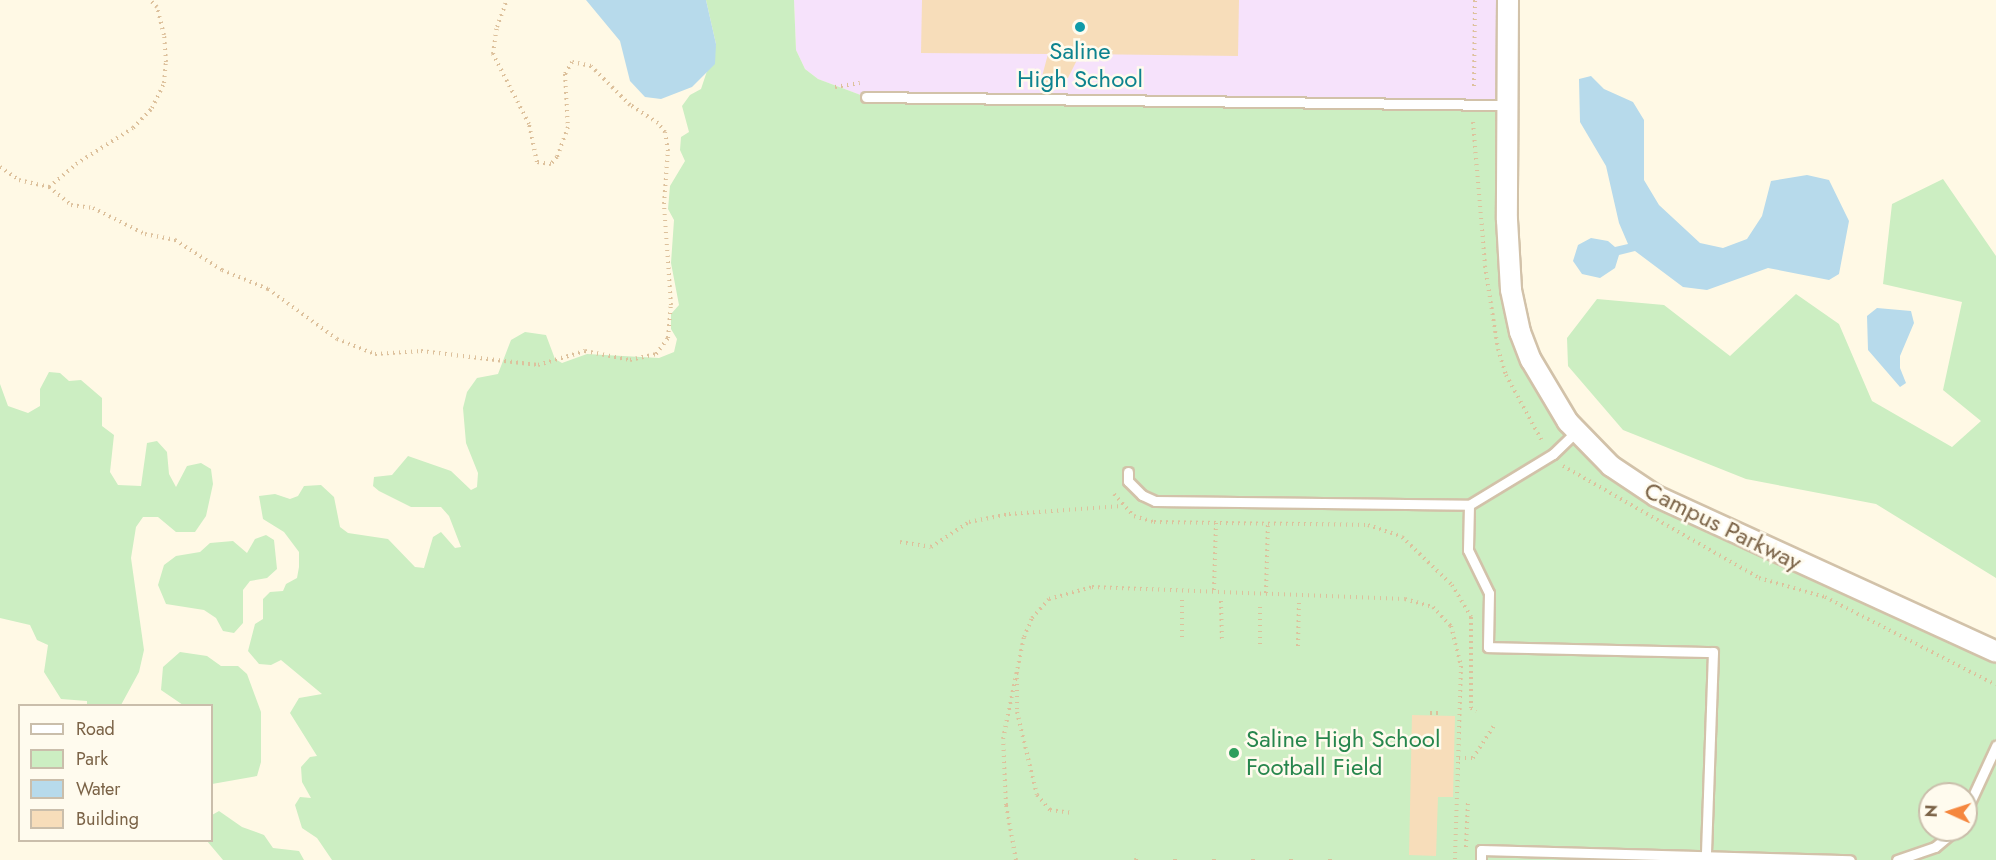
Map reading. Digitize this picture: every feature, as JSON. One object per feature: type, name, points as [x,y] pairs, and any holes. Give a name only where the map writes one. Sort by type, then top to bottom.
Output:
[{"type":"street","name":"Campus Parkway","points":[[1508,0],[1507,247],[1516,318],[1540,380],[1576,432],[1628,478],[1681,509],[1996,652]]},
{"type":"lane","points":[[866,97],[1507,105]]},
{"type":"lane","points":[[1128,472],[1128,481],[1155,501],[1469,505],[1553,454],[1576,432]]},
{"type":"lane","points":[[1469,505],[1468,550],[1489,593],[1488,646],[1713,652],[1706,856]]},
{"type":"lane","points":[[1978,785],[1996,746]]},
{"type":"lane","points":[[1898,860],[1935,847],[1941,842]]},
{"type":"lane","points":[[1481,860],[1481,850],[1706,856],[1734,859],[1850,860]]},
{"type":"path","points":[[50,187],[76,164],[133,128],[152,108],[164,83],[166,62],[164,35],[157,7],[150,0]]},
{"type":"path","points":[[0,167],[19,180],[50,187],[71,205],[93,208],[145,234],[175,240],[222,270],[268,289],[337,339],[375,354],[421,351],[538,365],[585,351],[630,360],[656,354],[668,338],[671,305],[664,204],[668,151],[665,132],[658,123],[630,105],[591,66],[572,62],[565,74],[568,127],[557,157],[551,164],[537,162],[529,124],[493,54],[497,27],[507,0]]},
{"type":"path","points":[[1474,86],[1475,0]]},
{"type":"path","points":[[835,87],[860,83]]},
{"type":"path","points":[[1563,466],[1766,582],[1825,597],[1996,685]]},
{"type":"path","points":[[1114,494],[1123,506],[1143,520],[1368,525],[1394,532],[1418,549],[1452,585],[1471,617],[1471,708],[1476,711]]},
{"type":"path","points":[[900,542],[931,547],[969,522],[1009,513],[1123,506]]},
{"type":"path","points":[[1214,590],[1216,522]]},
{"type":"path","points":[[1266,592],[1268,523]]},
{"type":"path","points":[[1016,860],[1006,805],[1002,751],[1005,715],[1021,650],[1037,610],[1068,591],[1092,587],[1405,599],[1440,612],[1451,626],[1460,655],[1455,860]]},
{"type":"path","points":[[1182,600],[1182,642]]},
{"type":"path","points":[[1221,601],[1222,643]]},
{"type":"path","points":[[1260,602],[1260,644]]},
{"type":"path","points":[[1298,645],[1299,603]]},
{"type":"path","points":[[1021,650],[1016,699],[1033,784],[1046,806],[1072,813]]},
{"type":"path","points":[[1430,713],[1440,713]]},
{"type":"path","points":[[1459,758],[1473,758],[1495,724]]},
{"type":"path","points":[[1466,851],[1468,802]]},
{"type":"path","points":[[1456,834],[1467,834]]},
{"type":"path","points":[[1136,860],[1137,854]]},
{"type":"shaded area","points":[[794,0],[1508,0],[1507,105],[866,97],[818,79],[805,69],[796,50]]},
{"type":"green space","points":[[706,0],[794,0],[796,50],[805,69],[818,79],[866,97],[1507,105],[1525,346],[1611,465],[1996,652],[1996,860],[332,860],[317,838],[302,828],[295,805],[300,797],[311,798],[302,782],[301,767],[310,757],[317,756],[290,713],[299,698],[322,694],[281,660],[271,665],[259,664],[248,651],[255,624],[263,619],[263,599],[270,592],[283,591],[286,584],[297,578],[299,567],[299,552],[284,532],[263,519],[259,496],[275,494],[290,499],[298,496],[304,486],[321,485],[334,497],[340,527],[348,533],[388,539],[415,567],[424,568],[433,537],[441,532],[455,548],[461,547],[449,516],[441,507],[411,507],[379,491],[373,486],[374,477],[392,475],[408,456],[451,471],[471,490],[477,487],[478,473],[466,443],[463,408],[467,392],[477,378],[498,374],[511,340],[525,332],[546,335],[555,359],[562,363],[587,354],[659,358],[674,352],[677,339],[671,329],[671,314],[679,305],[671,263],[674,220],[668,209],[670,186],[685,161],[680,150],[681,137],[689,132],[682,106],[690,95],[701,89],[716,44]]},
{"type":"green space","points":[[1943,179],[1996,256],[1996,578],[1876,504],[1746,479],[1623,430],[1568,366],[1567,338],[1597,299],[1664,305],[1730,356],[1796,294],[1839,324],[1872,401],[1952,447],[1981,421],[1943,390],[1962,302],[1883,284],[1892,204]]},
{"type":"green space","points":[[49,372],[60,373],[69,381],[81,380],[102,398],[102,426],[114,435],[110,472],[118,485],[141,486],[147,443],[157,441],[167,452],[169,474],[176,487],[187,466],[201,463],[211,469],[213,484],[206,516],[195,532],[176,532],[158,517],[143,517],[136,527],[131,558],[144,650],[139,672],[122,704],[87,704],[87,701],[61,699],[44,672],[48,645],[37,640],[30,625],[0,618],[0,384],[8,406],[28,413],[40,406],[40,389]]},
{"type":"green space","points":[[266,535],[274,540],[277,569],[267,578],[250,581],[243,590],[243,623],[234,633],[223,631],[216,618],[204,610],[166,604],[158,585],[164,565],[176,556],[200,552],[210,543],[233,541],[247,553],[255,539]]},
{"type":"green space","points":[[180,652],[207,656],[221,666],[238,666],[247,674],[261,712],[261,762],[257,776],[213,784],[213,704],[182,704],[161,690],[163,667]]},
{"type":"green space","points":[[219,811],[242,827],[264,835],[273,848],[299,851],[304,860],[223,860],[208,842],[213,842],[213,814]]},
{"type":"water","points":[[586,0],[706,0],[716,44],[715,64],[692,87],[661,99],[645,97],[630,81],[620,41]]},
{"type":"water","points":[[1591,76],[1604,89],[1633,102],[1644,120],[1644,180],[1659,205],[1700,243],[1723,248],[1747,239],[1762,216],[1771,181],[1807,175],[1829,180],[1849,221],[1839,274],[1829,280],[1768,268],[1707,290],[1683,287],[1635,251],[1619,255],[1615,268],[1600,278],[1582,274],[1573,261],[1578,245],[1591,238],[1608,241],[1615,247],[1628,244],[1619,223],[1606,166],[1580,122],[1579,79]]},
{"type":"water","points":[[1877,308],[1911,311],[1914,323],[1900,356],[1900,368],[1906,383],[1900,387],[1868,350],[1867,316]]},
{"type":"building","name":"Saline High School","points":[[922,0],[1239,0],[1238,56],[1080,54],[1068,78],[1040,84],[1048,54],[921,53]]},
{"type":"building","points":[[1412,715],[1455,716],[1453,797],[1438,797],[1436,856],[1409,855]]},
{"type":"place","name":"Saline High School","points":[[1080,27]]},
{"type":"place","name":"Saline High School Football Field","points":[[1234,753]]}]
